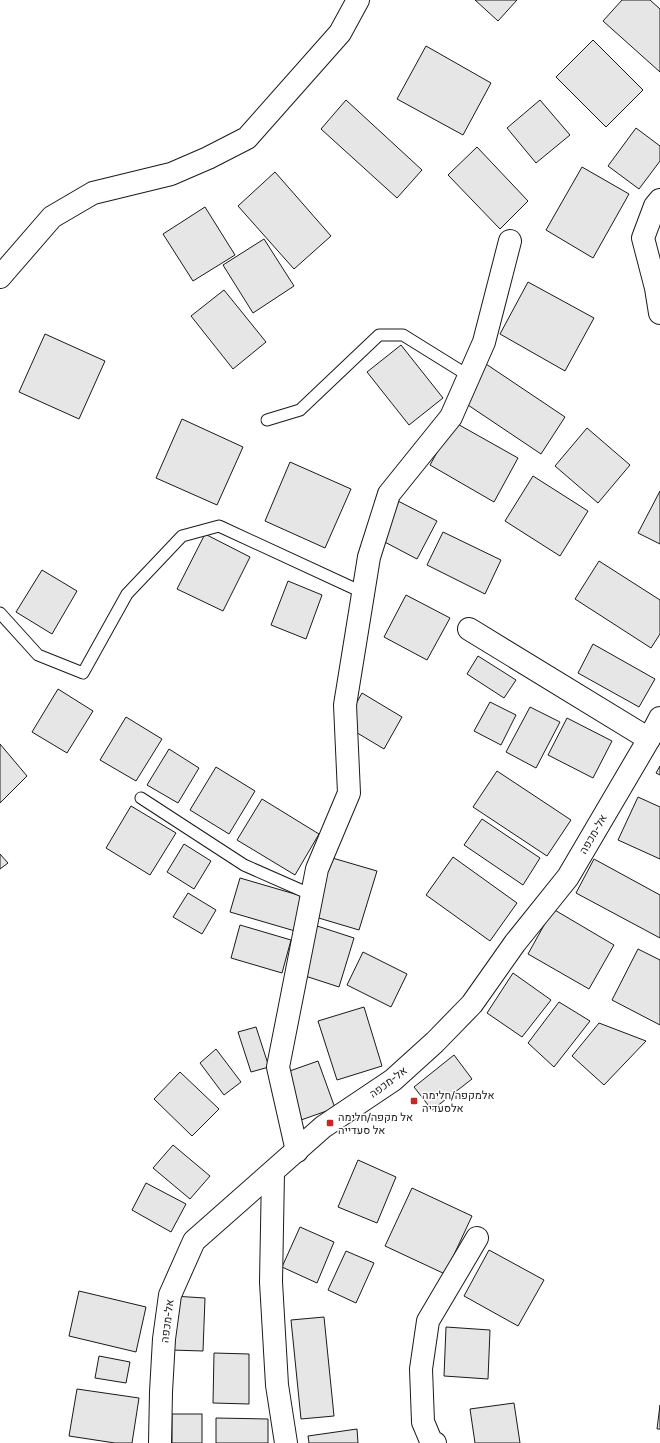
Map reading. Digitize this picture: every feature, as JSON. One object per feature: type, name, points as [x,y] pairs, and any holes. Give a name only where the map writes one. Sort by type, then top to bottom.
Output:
[{"type":"street","points":[[0,277],[52,217],[93,193],[171,174],[208,158],[247,138],[340,33],[358,0]]},
{"type":"street","points":[[660,200],[655,206],[643,238],[656,288],[660,313]]},
{"type":"street","points":[[297,1151],[278,1067],[317,869],[349,793],[345,705],[369,557],[389,494],[451,417],[484,342],[510,241]]},
{"type":"street","points":[[469,630],[649,739]]},
{"type":"street","name":"אל-מכפה","points":[[160,1443],[161,1384],[164,1339],[170,1295],[194,1241],[323,1128],[394,1080],[435,1042],[472,1004],[515,943],[568,877],[660,718]]},
{"type":"street","points":[[272,1173],[271,1282],[277,1384],[286,1443]]},
{"type":"street","points":[[435,1443],[431,1441],[423,1415],[421,1370],[428,1321],[477,1238]]},
{"type":"lane","points":[[267,420],[300,410],[379,335],[403,335],[469,376]]},
{"type":"lane","points":[[0,613],[38,655],[83,673],[127,594],[182,536],[219,526],[364,593]]},
{"type":"lane","points":[[141,798],[244,865],[312,895]]},
{"type":"building","points":[[475,0],[517,0],[498,21]]},
{"type":"building","points":[[622,0],[650,0],[660,9],[660,72],[603,21]]},
{"type":"building","points":[[593,40],[643,90],[606,127],[556,77]]},
{"type":"building","points":[[426,46],[491,83],[463,135],[397,99]]},
{"type":"building","points":[[346,100],[422,170],[397,198],[321,129]]},
{"type":"building","points":[[540,100],[570,135],[536,163],[507,128]]},
{"type":"building","points":[[636,128],[660,146],[660,161],[639,189],[608,166]]},
{"type":"building","points":[[477,147],[528,201],[500,229],[448,175]]},
{"type":"building","points":[[582,167],[629,194],[593,258],[546,230]]},
{"type":"building","points":[[275,172],[331,236],[294,269],[238,206]]},
{"type":"building","points":[[205,207],[235,255],[193,281],[163,234]]},
{"type":"building","points":[[264,239],[294,286],[253,313],[223,265]]},
{"type":"building","points":[[528,282],[594,318],[565,371],[500,334]]},
{"type":"building","points":[[224,290],[266,342],[233,369],[191,316]]},
{"type":"building","points":[[45,334],[105,361],[79,419],[19,392]]},
{"type":"building","points":[[401,345],[443,398],[409,425],[367,372]]},
{"type":"building","points":[[486,364],[565,417],[541,454],[462,401]]},
{"type":"building","points":[[182,419],[243,447],[217,505],[156,478]]},
{"type":"building","points":[[454,422],[518,458],[494,502],[430,465]]},
{"type":"building","points":[[587,428],[630,465],[598,503],[555,466]]},
{"type":"building","points":[[290,462],[351,489],[325,548],[265,521]]},
{"type":"building","points":[[533,476],[588,511],[560,556],[505,521]]},
{"type":"building","points":[[660,491],[660,544],[638,533]]},
{"type":"building","points":[[398,501],[437,521],[417,559],[379,539]]},
{"type":"building","points":[[443,532],[501,560],[485,594],[427,565]]},
{"type":"building","points":[[205,534],[250,557],[223,611],[177,589]]},
{"type":"building","points":[[599,561],[660,600],[660,634],[651,648],[575,599]]},
{"type":"building","points":[[42,570],[77,591],[52,634],[16,612]]},
{"type":"building","points":[[288,581],[322,595],[306,639],[271,625]]},
{"type":"building","points":[[406,595],[450,618],[427,660],[384,637]]},
{"type":"building","points":[[593,644],[655,679],[639,707],[578,673]]},
{"type":"building","points":[[478,656],[516,680],[504,698],[467,674]]},
{"type":"building","points":[[58,689],[93,711],[67,753],[32,732]]},
{"type":"building","points":[[362,693],[402,717],[384,749],[344,725]]},
{"type":"building","points":[[490,702],[516,715],[501,745],[474,731]]},
{"type":"building","points":[[530,707],[560,722],[536,768],[506,752]]},
{"type":"building","points":[[126,717],[162,739],[136,781],[100,760]]},
{"type":"building","points":[[567,718],[612,741],[593,778],[548,755]]},
{"type":"building","points":[[0,744],[27,776],[0,803]]},
{"type":"building","points":[[169,749],[199,768],[178,803],[147,785]]},
{"type":"building","points":[[660,766],[660,775],[656,773]]},
{"type":"building","points":[[216,767],[255,791],[229,834],[190,810]]},
{"type":"building","points":[[497,771],[571,820],[547,856],[473,807]]},
{"type":"building","points":[[638,797],[660,807],[660,859],[618,840]]},
{"type":"building","points":[[262,799],[319,834],[295,875],[237,840]]},
{"type":"building","points":[[131,806],[176,833],[150,875],[106,848]]},
{"type":"building","points":[[482,819],[540,858],[523,885],[464,845]]},
{"type":"building","points":[[184,844],[211,861],[194,889],[167,872]]},
{"type":"building","points":[[0,854],[8,863],[0,869]]},
{"type":"building","points":[[329,857],[377,871],[359,930],[312,916]]},
{"type":"building","points":[[453,857],[517,903],[490,941],[426,895]]},
{"type":"building","points":[[594,859],[660,895],[660,938],[576,893]]},
{"type":"building","points":[[240,878],[305,897],[295,931],[230,912]]},
{"type":"building","points":[[188,893],[216,910],[202,934],[173,917]]},
{"type":"building","points":[[553,909],[614,945],[589,989],[528,954]]},
{"type":"building","points":[[311,924],[354,938],[339,987],[296,973]]},
{"type":"building","points":[[240,925],[291,940],[282,973],[231,958]]},
{"type":"building","points":[[638,949],[660,960],[660,1025],[612,1000]]},
{"type":"building","points":[[363,952],[407,974],[391,1007],[347,985]]},
{"type":"building","points":[[513,973],[551,1000],[522,1037],[487,1013]]},
{"type":"building","points":[[559,1002],[590,1021],[554,1067],[528,1043]]},
{"type":"building","points":[[364,1007],[382,1066],[337,1080],[318,1021]]},
{"type":"building","points":[[599,1023],[646,1041],[604,1085],[572,1056]]},
{"type":"building","points":[[256,1027],[269,1067],[251,1072],[238,1032]]},
{"type":"building","points":[[216,1049],[241,1082],[224,1095],[200,1063]]},
{"type":"building","points":[[454,1055],[472,1079],[432,1110],[414,1087]]},
{"type":"building","points":[[318,1061],[335,1108],[301,1120],[284,1073]]},
{"type":"building","points":[[180,1072],[219,1109],[192,1136],[154,1099]]},
{"type":"building","points":[[173,1145],[210,1176],[190,1199],[153,1168]]},
{"type":"building","points":[[358,1160],[396,1177],[377,1223],[338,1207]]},
{"type":"building","points":[[146,1183],[186,1204],[171,1232],[132,1210]]},
{"type":"building","points":[[412,1188],[472,1216],[445,1274],[385,1246]]},
{"type":"building","points":[[300,1227],[334,1242],[317,1283],[282,1267]]},
{"type":"building","points":[[489,1250],[544,1280],[518,1326],[464,1296]]},
{"type":"building","points":[[346,1251],[374,1263],[356,1303],[328,1290]]},
{"type":"building","points":[[79,1291],[146,1307],[136,1352],[69,1336]]},
{"type":"building","points":[[173,1296],[205,1298],[203,1351],[171,1350]]},
{"type":"building","points":[[324,1317],[334,1416],[301,1419],[291,1320]]},
{"type":"building","points":[[446,1327],[490,1330],[488,1379],[444,1376]]},
{"type":"building","points":[[214,1353],[249,1354],[249,1404],[213,1403]]},
{"type":"building","points":[[99,1356],[130,1362],[126,1383],[95,1378]]},
{"type":"building","points":[[77,1389],[139,1398],[132,1443],[115,1443],[69,1436]]},
{"type":"building","points":[[514,1403],[520,1443],[475,1443],[470,1409]]},
{"type":"building","points":[[660,1405],[660,1429],[657,1429]]},
{"type":"building","points":[[172,1414],[202,1414],[202,1443],[172,1443]]},
{"type":"building","points":[[216,1418],[268,1419],[268,1443],[216,1443]]},
{"type":"building","points":[[357,1429],[358,1443],[309,1443],[308,1436]]},
{"type":"place","name":"אלמקפה/חלימה אלסעדיה","points":[[414,1101]]},
{"type":"place","name":"אל מקפה/חלימה אל סעדייה","points":[[330,1123]]}]
